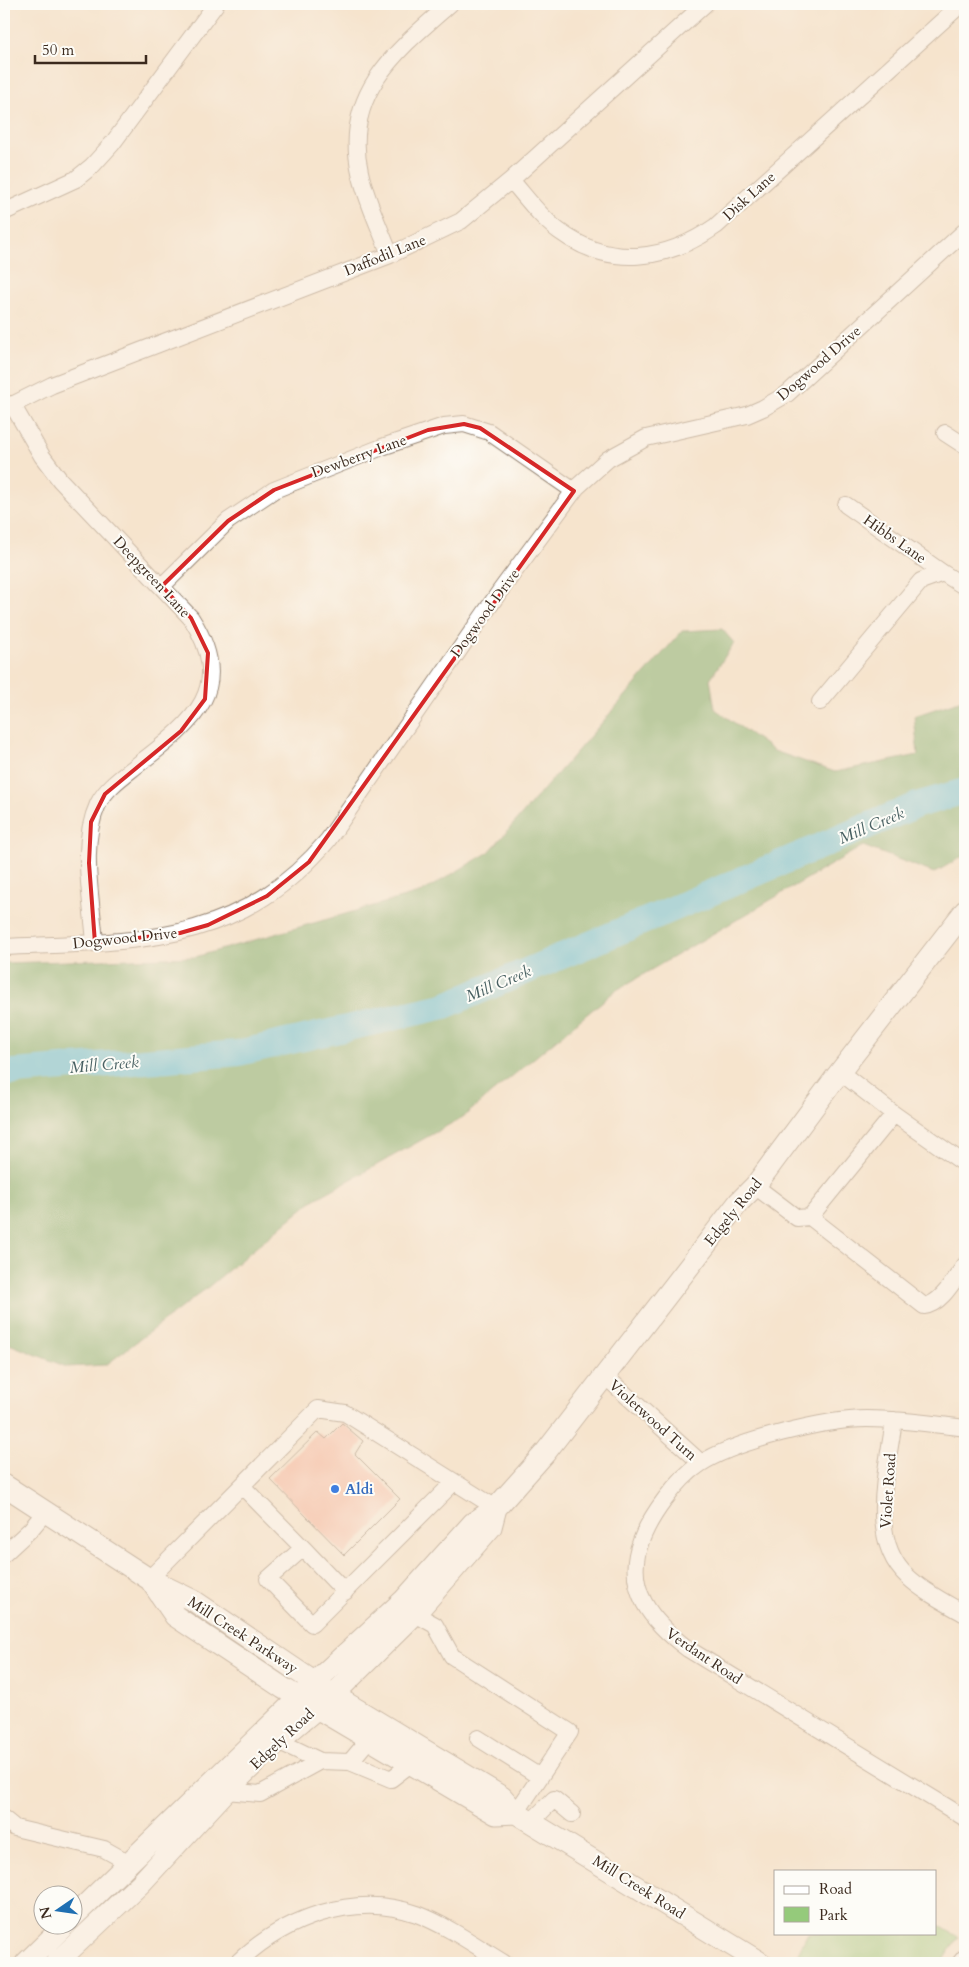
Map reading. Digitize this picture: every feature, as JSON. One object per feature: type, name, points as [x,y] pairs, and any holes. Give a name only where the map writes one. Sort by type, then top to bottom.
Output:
[{"type":"main road","name":"Edgely Road","points":[[56,1963],[141,1882],[226,1791],[278,1741],[316,1695],[473,1523],[496,1508],[545,1453],[739,1202],[755,1186],[840,1072],[965,911]]},
{"type":"main road","name":"Mill Creek Parkway","points":[[4,1485],[149,1579],[175,1616],[316,1695]]},
{"type":"main road","name":"Edgely Road","points":[[82,1908],[129,1863],[316,1695],[415,1614],[492,1528],[496,1508]]},
{"type":"main road","name":"Mill Creek Road","points":[[316,1695],[370,1738],[496,1814],[524,1817]]},
{"type":"main road","name":"Mill Creek Road","points":[[316,1695],[502,1797],[524,1817],[761,1963]]},
{"type":"main road","points":[[26,1963],[56,1934]]},
{"type":"street","points":[[4,212],[60,188],[92,166],[112,144],[216,4]]},
{"type":"street","points":[[390,254],[360,172],[356,146],[357,120],[364,99],[375,79],[398,52],[450,4]]},
{"type":"street","name":"Daffodil Lane","points":[[8,406],[52,385],[390,254],[461,221],[511,180],[706,4]]},
{"type":"street","name":"Disk Lane","points":[[511,180],[558,230],[582,245],[615,255],[636,256],[678,248],[716,226],[961,7]]},
{"type":"street","name":"Dogwood Drive","points":[[4,947],[95,943],[180,933],[208,925],[267,896],[309,862],[356,799],[500,591],[574,491],[608,459],[646,438],[746,415],[763,408],[787,394],[965,231]]},
{"type":"street","name":"Deepgreen Lane","points":[[8,406],[60,480],[191,618],[199,631],[208,653],[208,685],[199,710],[181,731],[117,781],[99,802],[89,833],[95,943]]},
{"type":"street","name":"Dewberry Lane","points":[[162,586],[228,521],[274,490],[382,447],[444,426],[464,424],[489,432],[574,491]]},
{"type":"street","points":[[945,433],[965,446]]},
{"type":"street","name":"Hibbs Lane","points":[[846,505],[965,588]]},
{"type":"street","points":[[820,702],[921,581],[943,573]]},
{"type":"street","points":[[840,1072],[894,1114],[965,1164]]},
{"type":"street","points":[[810,1217],[894,1114]]},
{"type":"street","points":[[755,1186],[797,1218],[810,1217],[924,1306],[931,1305],[938,1299],[965,1265]]},
{"type":"street","name":"Violetwood Turn","points":[[605,1376],[701,1463]]},
{"type":"street","points":[[149,1579],[318,1409],[345,1413],[496,1508]]},
{"type":"street","name":"Verdant Road","points":[[965,1428],[894,1420],[866,1419],[829,1423],[736,1448],[701,1463],[688,1473],[646,1527],[638,1549],[635,1565],[636,1582],[652,1618],[688,1649],[965,1818]]},
{"type":"street","name":"Violet Road","points":[[894,1420],[883,1521],[887,1544],[907,1576],[965,1614]]},
{"type":"street","points":[[303,1548],[268,1579],[312,1624],[454,1482]]},
{"type":"street","points":[[242,1486],[345,1592]]},
{"type":"street","points":[[4,1554],[31,1529],[46,1511]]},
{"type":"street","points":[[415,1614],[436,1625],[452,1656],[570,1732],[540,1777],[524,1817]]},
{"type":"street","points":[[350,1762],[370,1738]]},
{"type":"street","points":[[478,1738],[540,1777]]},
{"type":"street","points":[[278,1741],[320,1761],[350,1762],[391,1779],[412,1763]]},
{"type":"street","points":[[226,1791],[260,1794],[320,1761]]},
{"type":"street","points":[[524,1817],[554,1799],[572,1814]]},
{"type":"street","points":[[4,1819],[15,1828],[104,1849],[129,1863]]},
{"type":"street","points":[[238,1963],[283,1927],[330,1911],[366,1906],[417,1914],[449,1930],[504,1963]]},
{"type":"street","points":[[960,1963],[965,1957]]},
{"type":"highlighted area","points":[[464,424],[480,428],[574,491],[309,862],[267,896],[208,925],[180,933],[95,943],[89,863],[91,822],[105,794],[181,731],[205,699],[208,653],[191,618],[162,586],[228,521],[274,490],[428,430]]},
{"type":"green space","points":[[722,629],[734,643],[710,679],[715,709],[774,751],[835,772],[918,755],[914,716],[965,699],[965,855],[934,873],[863,846],[615,991],[463,1117],[312,1201],[207,1288],[106,1365],[67,1367],[4,1342],[4,963],[195,957],[422,892],[489,852],[682,631]]},
{"type":"green space","points":[[936,1924],[958,1937],[941,1963],[793,1963],[808,1934],[936,1934]]},
{"type":"building","name":"Aldi","points":[[342,1423],[363,1441],[355,1454],[400,1499],[344,1555],[270,1479],[318,1432],[326,1439]]},
{"type":"waterway","name":"Mill Creek","points":[[4,1073],[238,1053],[444,1006],[917,805],[965,791]]},
{"type":"place","name":"Aldi","points":[[335,1489]]}]
